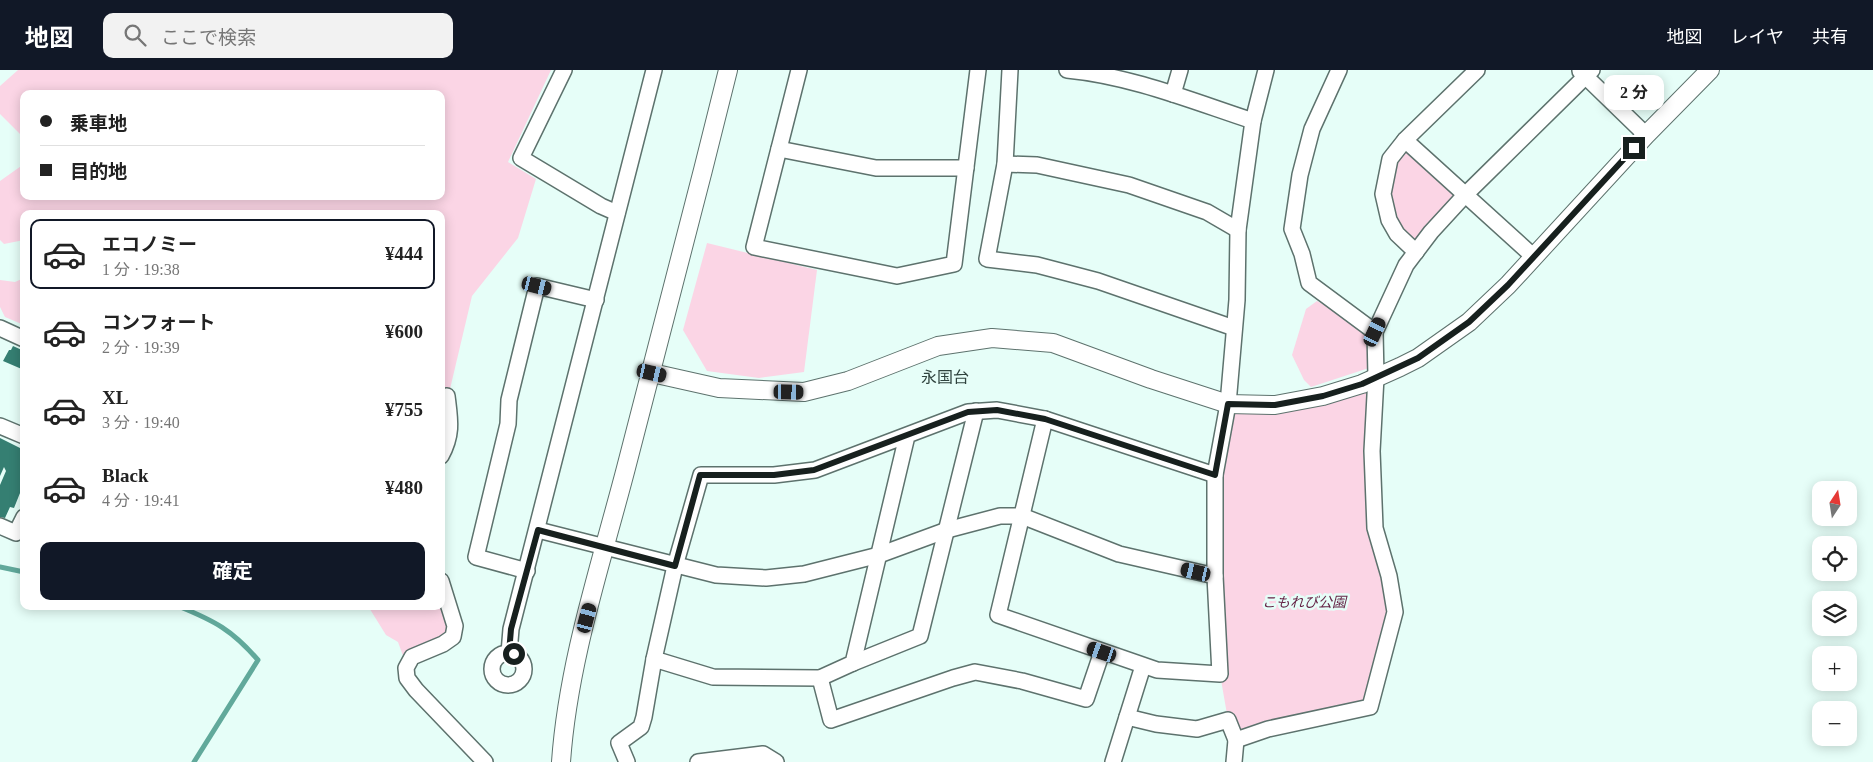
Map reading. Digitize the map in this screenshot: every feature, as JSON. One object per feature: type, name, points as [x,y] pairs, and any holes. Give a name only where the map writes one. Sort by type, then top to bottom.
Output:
[{"type":"street","points":[[564,70],[521,158],[601,206],[617,213]]},
{"type":"street","points":[[509,653],[511,629],[538,530],[654,70]]},
{"type":"street","points":[[561,762],[570,691],[728,70]]},
{"type":"street","points":[[799,70],[754,247],[897,276],[954,264],[978,70]]},
{"type":"street","points":[[1010,70],[1005,164],[987,259],[1037,265],[1098,281],[1234,328]]},
{"type":"street","points":[[1067,70],[1095,72],[1137,83],[1253,120]]},
{"type":"street","points":[[1173,94],[1180,70]]},
{"type":"street","points":[[1045,419],[998,615],[1157,670],[1220,674],[1215,576],[1215,475],[1228,404],[1237,300],[1238,230],[1253,120],[1266,70]]},
{"type":"street","points":[[1339,70],[1312,129],[1300,176],[1292,229],[1302,254],[1308,283],[1375,332]]},
{"type":"street","points":[[1416,252],[1396,234],[1389,220],[1383,194],[1390,159],[1405,140],[1477,70]]},
{"type":"street","points":[[652,373],[719,388],[804,392],[848,381],[938,346],[992,338],[1053,343],[1151,379],[1228,404],[1275,405],[1323,396],[1376,377],[1418,358],[1469,322],[1508,285],[1646,135],[1710,70]]},
{"type":"street","points":[[1236,740],[1268,729],[1370,707],[1395,612],[1389,576],[1375,528],[1372,450],[1376,377],[1375,332],[1406,265],[1431,232],[1585,72],[1646,135]]},
{"type":"street","points":[[1405,140],[1534,257]]},
{"type":"street","points":[[779,149],[876,168],[966,168]]},
{"type":"street","points":[[1005,164],[1037,165],[1129,185],[1207,212],[1238,230]]},
{"type":"street","points":[[526,571],[476,557],[508,424],[509,400],[537,286],[596,300]]},
{"type":"street","points":[[0,328],[20,336]]},
{"type":"street","points":[[445,449],[451,426],[447,396]]},
{"type":"street","points":[[626,762],[619,744],[640,726],[644,716],[654,659],[675,566],[700,475],[774,475],[814,470],[968,412],[997,410],[1045,419],[1215,475]]},
{"type":"street","points":[[654,659],[713,677],[820,678],[920,636],[976,411]]},
{"type":"street","points":[[0,426],[20,434]]},
{"type":"street","points":[[854,663],[907,436]]},
{"type":"street","points":[[538,530],[716,575],[766,578],[804,574],[879,555],[947,530],[1000,516],[1022,516],[1119,554],[1215,576]]},
{"type":"street","points":[[0,526],[16,533],[20,525]]},
{"type":"street","points":[[445,594],[455,626],[453,637],[443,644],[412,657],[406,668],[408,678],[416,690],[486,762]]},
{"type":"street","points":[[820,678],[830,720],[976,672],[1022,681],[1086,698],[1102,652]]},
{"type":"street","points":[[1113,762],[1143,666]]},
{"type":"street","points":[[1127,717],[1156,724],[1197,729],[1228,720],[1236,740],[1234,762]]},
{"type":"street","points":[[698,762],[762,754],[776,762]]},
{"type":"green space","points":[[18,70],[551,70],[508,162],[536,179],[518,238],[472,296],[450,389],[445,395],[445,210],[20,210],[20,241],[4,244],[0,240],[0,181],[20,167],[20,200],[445,200],[445,90],[20,90],[20,134],[0,114],[0,86]]},
{"type":"green space","points":[[1405,140],[1465,195],[1416,252],[1389,220],[1390,159]]},
{"type":"green space","points":[[707,243],[817,270],[804,372],[759,378],[707,371],[683,330]]},
{"type":"green space","points":[[0,280],[15,282],[20,280],[20,323],[5,317],[0,307]]},
{"type":"green space","points":[[1317,301],[1350,319],[1370,335],[1375,366],[1311,387],[1304,380],[1292,355],[1306,309]]},
{"type":"green space","name":"こもれび公園","points":[[1376,377],[1375,528],[1395,612],[1370,707],[1236,740],[1228,720],[1220,674],[1215,475],[1228,404],[1275,405]]},
{"type":"green space","points":[[370,610],[443,610],[452,629],[406,664],[398,642],[386,635]]},
{"type":"building","points":[[13,346],[20,349],[20,368],[3,361],[9,350]]},
{"type":"building","points":[[0,438],[20,448],[20,493],[14,508],[10,507],[5,518],[0,517],[0,485],[6,471],[4,467],[0,476]]},
{"type":"waterway","points":[[0,567],[20,571]]},
{"type":"waterway","points":[[187,610],[222,627],[240,641],[258,660],[194,762]]},
{"type":"district","name":"永国台","points":[[945,377]]},
{"type":"route","points":[[514,654],[509,653],[511,629],[538,530],[675,566],[700,475],[774,475],[814,470],[968,412],[997,410],[1045,419],[1215,475],[1228,404],[1275,405],[1323,396],[1362,384],[1418,358],[1469,322],[1508,285],[1634,148]]}]
